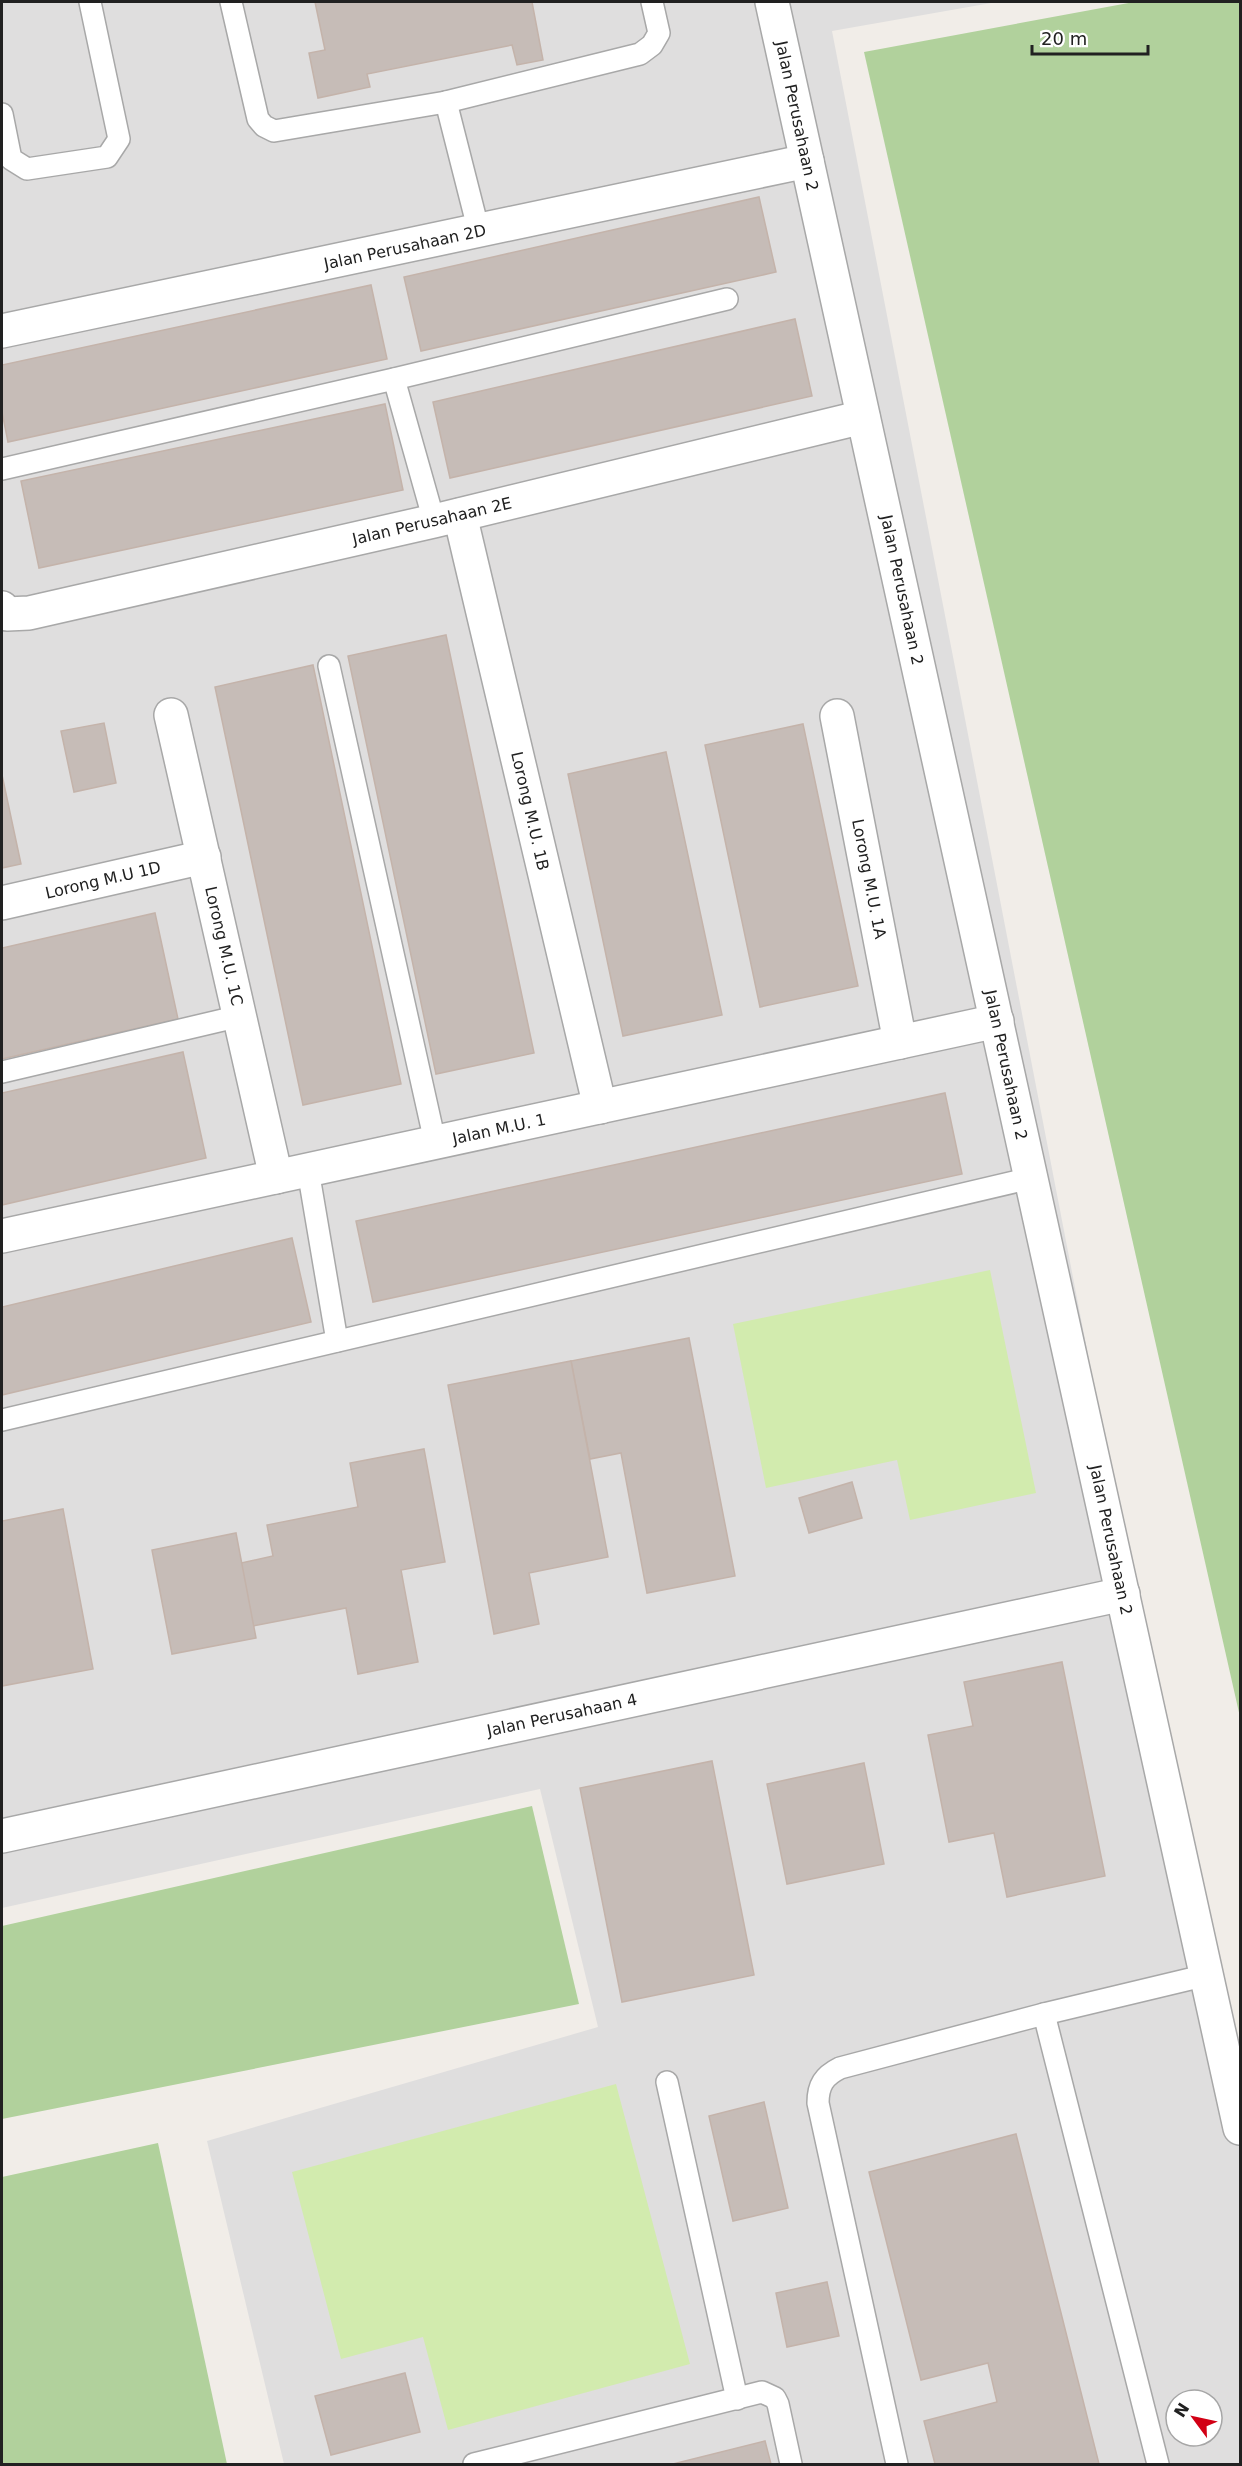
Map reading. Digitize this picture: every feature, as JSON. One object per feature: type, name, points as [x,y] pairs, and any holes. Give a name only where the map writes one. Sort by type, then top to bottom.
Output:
[{"type":"street","name":"Jalan Perusahaan 2","points":[[772,2],[1240,2128]]},
{"type":"street","name":"Jalan Perusahaan 2D","points":[[2,331],[807,161]]},
{"type":"street","name":"Jalan Perusahaan 2E","points":[[2,608],[7,614],[29,613],[447,518],[863,417]]},
{"type":"street","name":"Lorong M.U. 1B","points":[[447,518],[600,1107]]},
{"type":"street","name":"Lorong M.U. 1C","points":[[171,715],[276,1177]]},
{"type":"street","name":"Lorong M.U. 1A","points":[[837,716],[900,1042]]},
{"type":"street","name":"Lorong M.U 1D","points":[[2,903],[204,857]]},
{"type":"street","name":"Jalan M.U. 1","points":[[2,1236],[997,1022]]},
{"type":"street","name":"Jalan Perusahaan 4","points":[[2,1836],[1122,1594]]},
{"type":"lane","points":[[2,114],[11,159],[27,169],[107,157],[119,138],[90,2]]},
{"type":"lane","points":[[231,2],[258,119],[264,126],[274,131],[446,102],[640,54],[652,45],[659,33],[652,2]]},
{"type":"lane","points":[[446,102],[479,232]]},
{"type":"lane","points":[[2,469],[394,379],[727,299]]},
{"type":"lane","points":[[394,379],[447,518]]},
{"type":"lane","points":[[328,666],[435,1142]]},
{"type":"lane","points":[[2,1072],[240,1016]]},
{"type":"lane","points":[[308,1170],[337,1341]]},
{"type":"lane","points":[[2,1420],[1031,1178]]},
{"type":"lane","points":[[897,2464],[818,2103],[818,2091],[822,2081],[830,2073],[840,2068],[1044,2014],[1207,1976]]},
{"type":"lane","points":[[1044,2014],[1158,2464]]},
{"type":"lane","points":[[667,2082],[737,2399]]},
{"type":"lane","points":[[474,2464],[762,2392],[775,2398],[781,2413],[791,2464]]},
{"type":"shaded area","points":[[2,2],[997,2],[832,31],[1240,2141],[1240,2464],[284,2464],[207,2141],[598,2027],[540,1789],[2,1908]]},
{"type":"green space","points":[[1134,2],[1240,2],[1240,1717],[864,52]]},
{"type":"green space","points":[[990,1270],[1036,1493],[910,1520],[897,1460],[766,1488],[733,1324]]},
{"type":"green space","points":[[532,1806],[579,2004],[2,2119],[2,1926]]},
{"type":"green space","points":[[616,2084],[690,2364],[448,2430],[423,2337],[341,2359],[292,2172]]},
{"type":"green space","points":[[158,2143],[227,2464],[2,2464],[2,2177]]},
{"type":"building","points":[[315,2],[532,2],[543,60],[517,65],[512,45],[367,74],[370,87],[318,98],[309,53],[325,50]]},
{"type":"building","points":[[759,197],[776,272],[421,351],[404,277]]},
{"type":"building","points":[[371,285],[387,359],[8,442],[2,412],[2,365]]},
{"type":"building","points":[[795,319],[812,396],[450,478],[433,402]]},
{"type":"building","points":[[385,404],[403,490],[39,568],[21,481]]},
{"type":"building","points":[[446,635],[534,1053],[436,1074],[348,656]]},
{"type":"building","points":[[313,665],[401,1084],[303,1105],[215,687]]},
{"type":"building","points":[[104,723],[116,783],[74,792],[61,731]]},
{"type":"building","points":[[803,724],[858,986],[760,1007],[705,745]]},
{"type":"building","points":[[666,752],[722,1015],[623,1036],[568,774]]},
{"type":"building","points":[[2,775],[21,864],[2,868]]},
{"type":"building","points":[[155,913],[178,1019],[2,1059],[2,948]]},
{"type":"building","points":[[183,1052],[206,1158],[2,1205],[2,1093]]},
{"type":"building","points":[[945,1093],[962,1174],[373,1302],[356,1221]]},
{"type":"building","points":[[292,1238],[311,1322],[2,1395],[2,1307]]},
{"type":"building","points":[[689,1338],[735,1576],[647,1593],[621,1453],[590,1459],[571,1361]]},
{"type":"building","points":[[571,1361],[608,1557],[529,1573],[539,1624],[494,1634],[448,1385]]},
{"type":"building","points":[[424,1449],[445,1562],[401,1570],[418,1662],[358,1674],[346,1608],[253,1626],[241,1563],[273,1556],[267,1525],[358,1507],[350,1463]]},
{"type":"building","points":[[852,1482],[862,1518],[809,1533],[799,1498]]},
{"type":"building","points":[[63,1509],[93,1669],[2,1686],[2,1521]]},
{"type":"building","points":[[236,1533],[256,1638],[172,1654],[152,1550]]},
{"type":"building","points":[[1062,1662],[1105,1876],[1007,1897],[994,1833],[949,1842],[928,1735],[973,1726],[964,1682]]},
{"type":"building","points":[[712,1761],[754,1975],[622,2002],[580,1788]]},
{"type":"building","points":[[864,1763],[884,1864],[787,1884],[767,1784]]},
{"type":"building","points":[[764,2102],[788,2208],[733,2221],[709,2116]]},
{"type":"building","points":[[1016,2134],[1099,2464],[935,2464],[924,2421],[997,2402],[988,2363],[921,2380],[869,2172]]},
{"type":"building","points":[[827,2282],[839,2336],[787,2347],[776,2293]]},
{"type":"building","points":[[405,2373],[420,2432],[331,2455],[315,2396]]},
{"type":"building","points":[[765,2441],[771,2464],[673,2464]]}]
